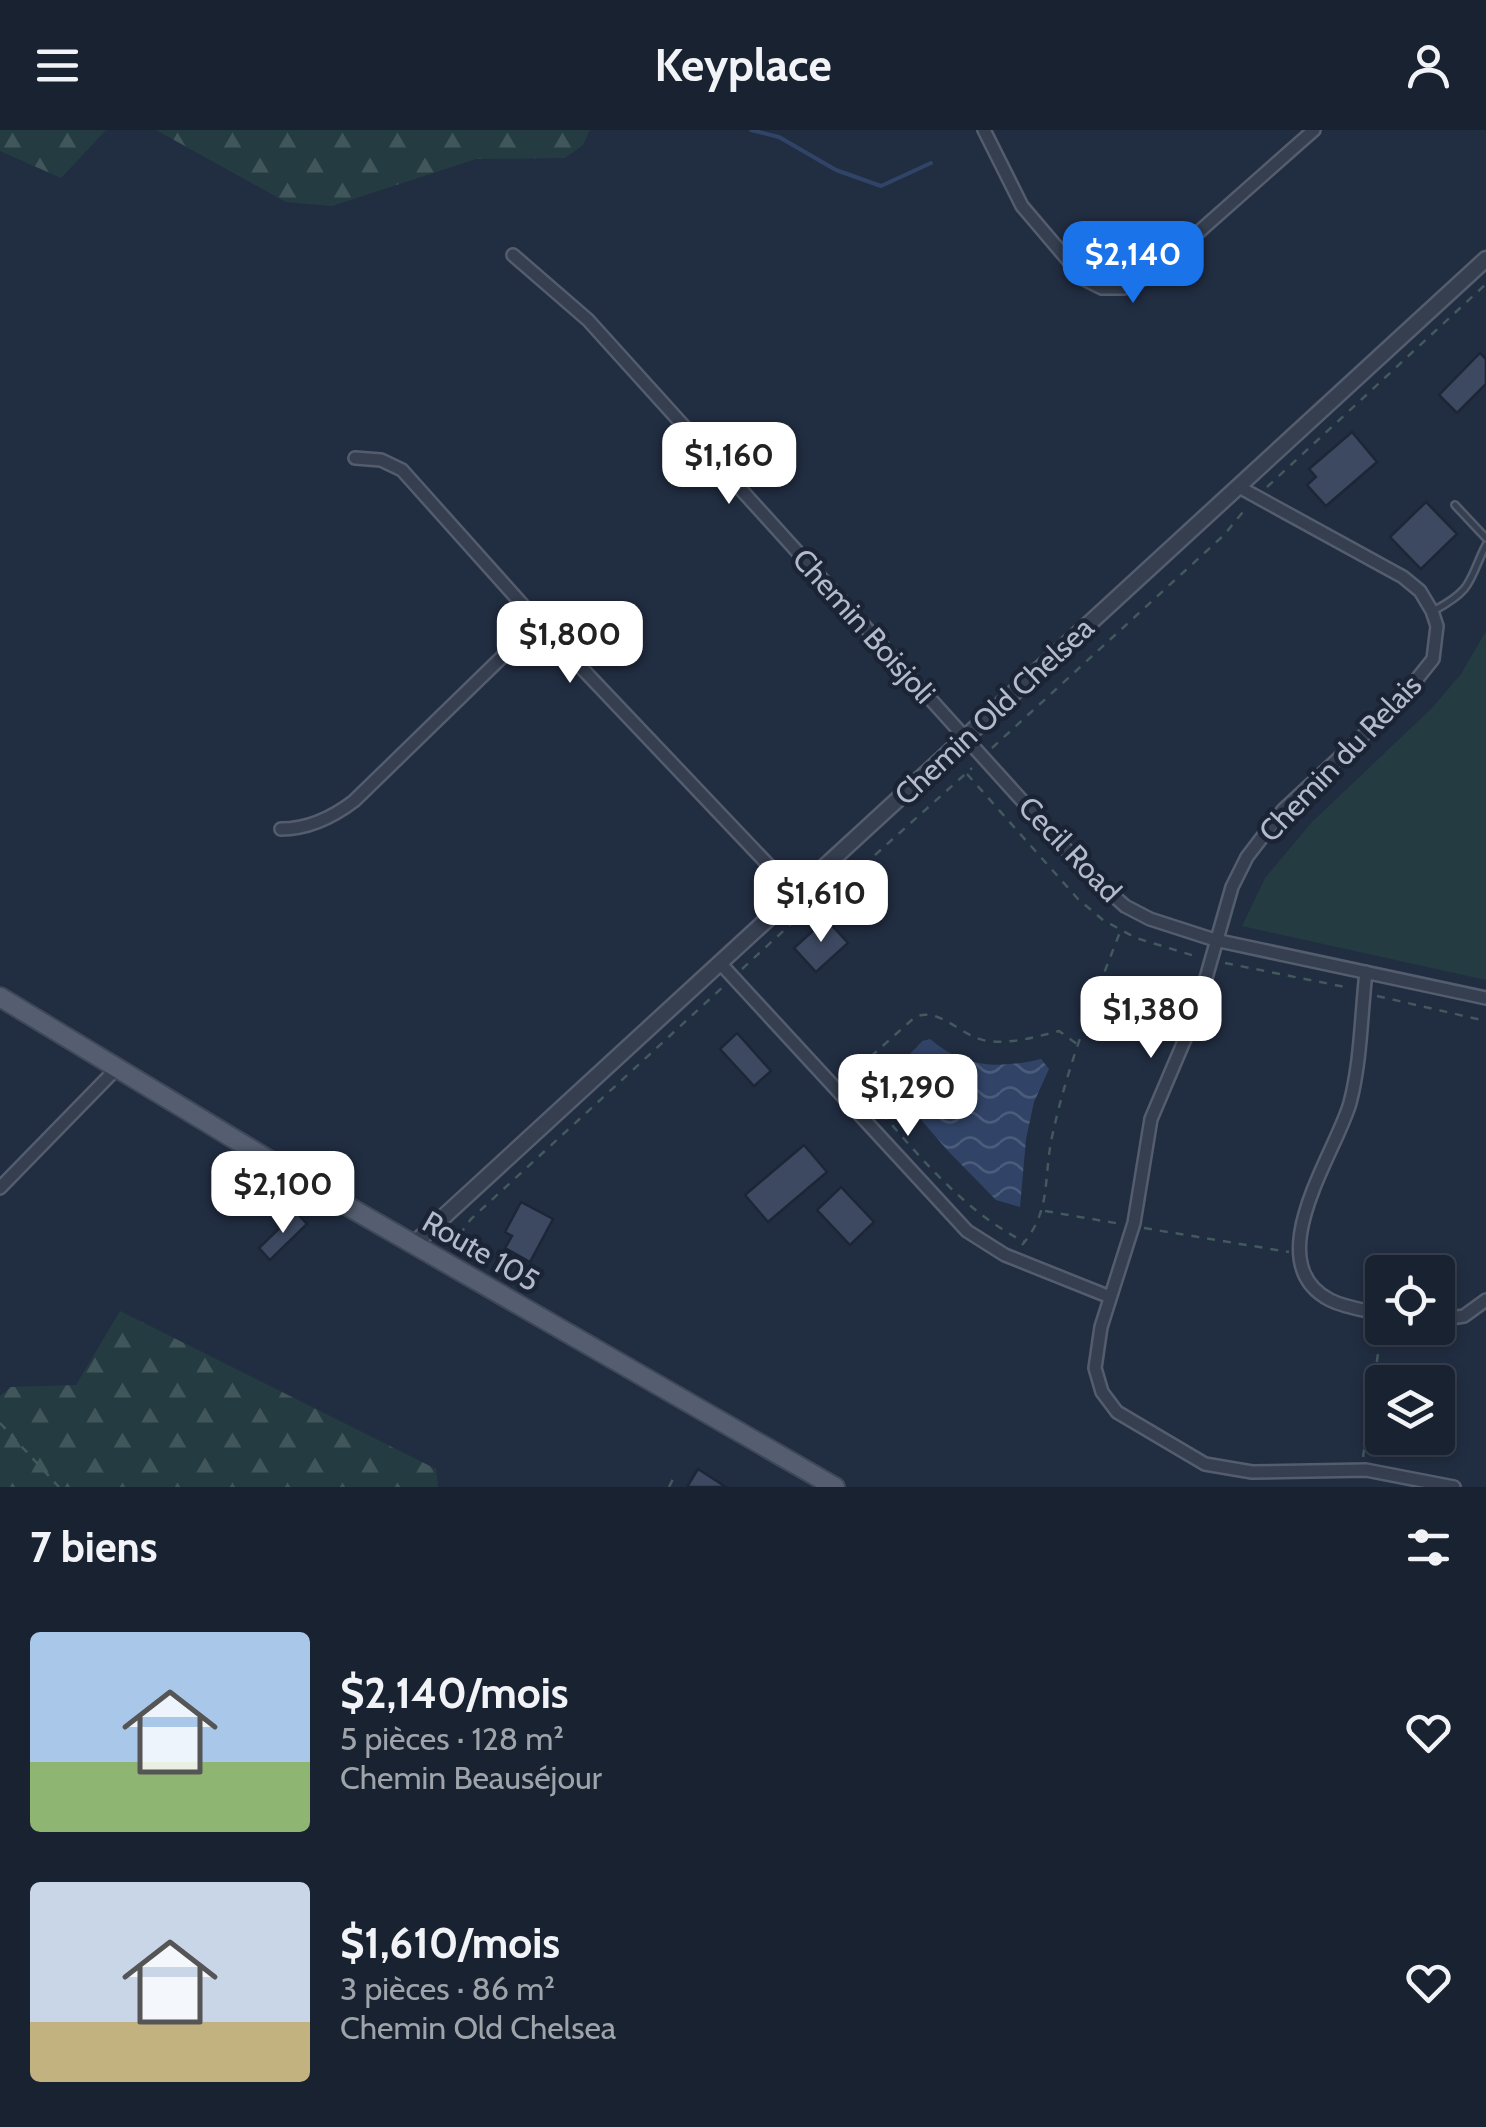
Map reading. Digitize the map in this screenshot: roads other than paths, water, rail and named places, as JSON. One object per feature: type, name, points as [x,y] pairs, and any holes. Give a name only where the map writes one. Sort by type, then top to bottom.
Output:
[{"type":"main road","name":"Route 105","points":[[0,997],[414,1244],[834,1487]]},
{"type":"street","points":[[984,130],[1022,206],[1084,278],[1102,288],[1124,288],[1149,276],[1314,130]]},
{"type":"street","name":"Chemin Boisjoli","points":[[513,255],[588,320],[964,738]]},
{"type":"street","name":"Chemin Old Chelsea","points":[[414,1244],[1486,260]]},
{"type":"street","points":[[355,458],[381,460],[402,470],[538,622],[796,894]]},
{"type":"street","points":[[1240,487],[1404,578],[1420,591],[1432,611]]},
{"type":"street","name":"Chemin du Relais","points":[[1432,611],[1437,642],[1423,675],[1282,810],[1232,887],[1196,1012],[1151,1119],[1133,1226],[1097,1342],[1095,1368],[1109,1403],[1130,1422],[1190,1456],[1227,1470],[1361,1470],[1454,1487]]},
{"type":"street","points":[[281,829],[299,829],[338,813],[354,801],[538,622]]},
{"type":"street","name":"Cecil Road","points":[[964,738],[1083,868],[1125,906],[1150,920],[1215,940],[1486,998]]},
{"type":"street","points":[[720,964],[951,1216],[983,1243],[1012,1258],[1110,1298]]},
{"type":"street","points":[[1365,1309],[1326,1297],[1307,1278],[1300,1254],[1312,1191],[1350,1103],[1366,972]]},
{"type":"street","points":[[0,1188],[118,1067]]},
{"type":"street","points":[[1455,1317],[1464,1316],[1486,1300]]},
{"type":"lane","points":[[1432,611],[1460,595],[1473,579],[1486,542],[1454,504]]},
{"type":"water","points":[[930,1039],[969,1061],[996,1065],[1041,1059],[1049,1069],[1034,1102],[1026,1139],[1020,1207],[996,1200],[891,1085],[891,1072]]},
{"type":"waterway","points":[[751,130],[779,137],[836,170],[881,186],[931,163]]}]
